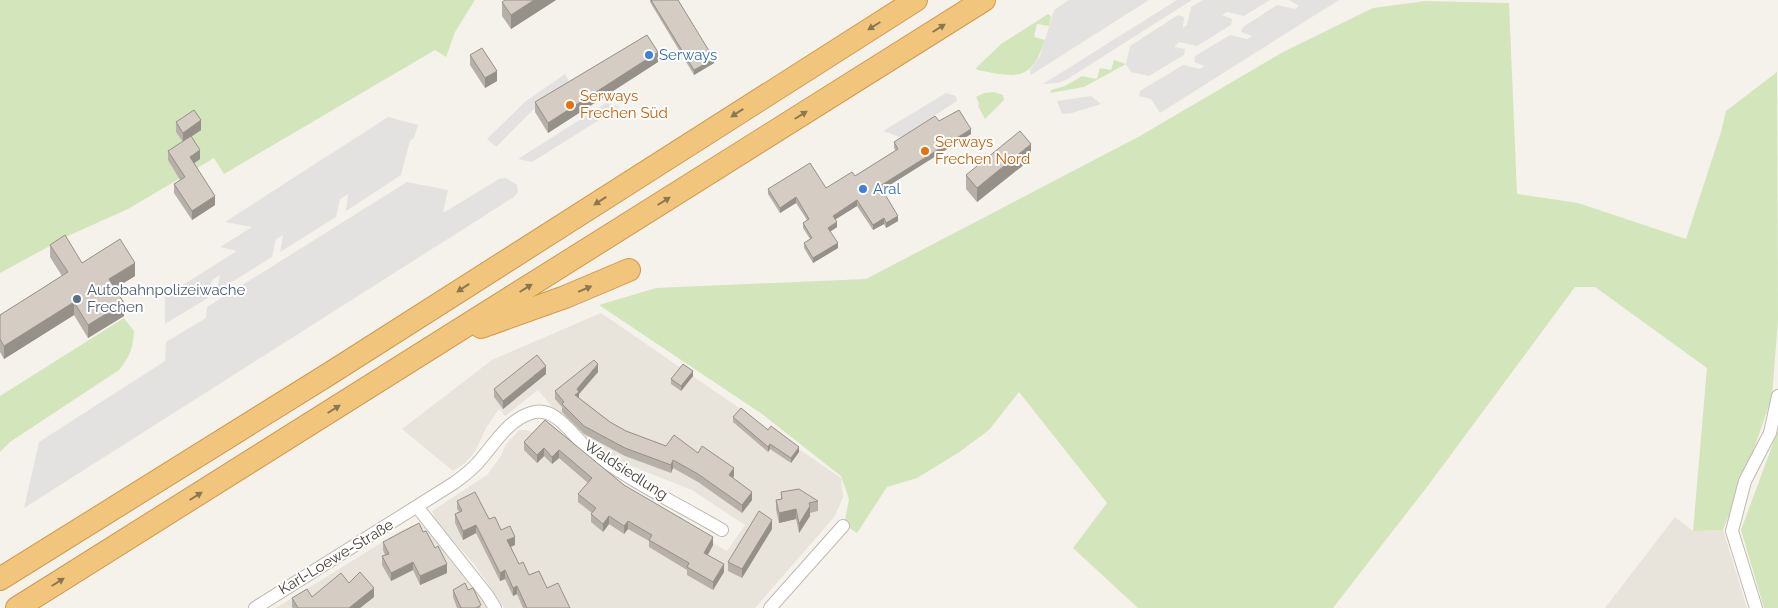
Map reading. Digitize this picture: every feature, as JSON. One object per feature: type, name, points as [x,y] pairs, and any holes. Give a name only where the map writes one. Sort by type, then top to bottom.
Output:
[{"type":"highway","points":[[0,579],[329,374],[916,0]]},
{"type":"highway","points":[[17,608],[984,0]]},
{"type":"highway","points":[[440,342],[565,297],[629,270]]},
{"type":"street","points":[[1756,608],[1732,531],[1745,481],[1770,433],[1778,396]]},
{"type":"street","name":"Waldsiedlung","points":[[418,508],[466,475],[482,459],[498,436],[521,417],[533,412],[544,411],[556,417],[587,448],[722,530]]},
{"type":"street","points":[[418,508],[487,595],[495,608]]},
{"type":"street","name":"Karl-Loewe-Straße","points":[[255,608],[418,508]]},
{"type":"street","points":[[770,608],[843,526]]},
{"type":"shaded area","points":[[1069,0],[1149,0],[1031,75],[1030,70],[1040,56],[1054,10]]},
{"type":"shaded area","points":[[1177,0],[1192,0],[1066,80],[1043,84]]},
{"type":"shaded area","points":[[1203,0],[1270,0],[1244,16],[1227,12],[1222,15],[1232,19],[1231,25],[1197,46],[1179,42],[1174,47],[1185,49],[1184,55],[1149,76],[1131,72],[1126,64],[1130,46],[1178,15],[1184,17],[1183,28],[1187,25],[1191,7]]},
{"type":"shaded area","points":[[1289,0],[1339,0],[1160,113],[1151,99],[1139,96],[1140,91],[1183,65],[1200,69],[1204,66],[1194,62],[1195,56],[1230,35],[1247,39],[1252,36],[1241,32],[1243,27],[1277,5],[1295,9],[1299,6]]},
{"type":"shaded area","points":[[565,74],[571,84],[533,110],[496,147],[487,139],[526,101]]},
{"type":"shaded area","points":[[946,93],[956,96],[957,101],[906,134],[900,137],[883,131]]},
{"type":"shaded area","points":[[1091,96],[1101,104],[1072,113],[1062,114],[1057,101]]},
{"type":"shaded area","points":[[606,103],[620,107],[532,162],[518,159]]},
{"type":"shaded area","points":[[388,117],[418,125],[414,138],[410,141],[401,175],[346,211],[348,194],[340,199],[336,217],[280,252],[283,235],[276,239],[272,257],[217,291],[220,275],[212,280],[208,298],[165,324],[165,296],[237,251],[220,247],[252,227],[225,222]]},
{"type":"shaded area","points":[[506,178],[517,185],[518,192],[514,197],[24,508],[39,442],[165,361],[166,342],[206,318],[207,307],[407,182],[448,190],[443,213],[499,179]]},
{"type":"shaded area","points":[[601,313],[841,478],[843,497],[835,516],[755,608],[504,608],[475,565],[437,523],[432,511],[487,475],[501,456],[505,446],[519,430],[535,433],[547,422],[582,456],[649,507],[727,551],[745,525],[692,490],[614,459],[590,443],[564,421],[538,390],[505,416],[499,409],[486,428],[475,452],[464,464],[453,471],[402,429],[492,360]]},
{"type":"shaded area","points":[[1675,517],[1693,531],[1723,530],[1747,608],[1605,608]]},
{"type":"shaded area","points":[[420,523],[440,543],[489,608],[276,608],[402,530]]},
{"type":"green space","points":[[0,0],[475,0],[455,32],[446,57],[435,50],[224,174],[214,158],[128,209],[70,235],[0,273]]},
{"type":"green space","points":[[1426,1],[1509,3],[1517,194],[1578,203],[1686,239],[1726,111],[1777,72],[1778,320],[1772,396],[1750,461],[1723,530],[1693,531],[1707,368],[1595,287],[1575,287],[1430,483],[1333,608],[1138,608],[1073,548],[1107,503],[1019,392],[989,430],[958,453],[917,478],[887,487],[857,533],[844,525],[849,499],[841,476],[762,414],[599,305],[656,288],[866,279],[1140,136],[1283,52],[1373,8]]},
{"type":"green space","points":[[1048,14],[1051,16],[1049,26],[1037,24],[1034,37],[1045,40],[1040,54],[1028,70],[1012,75],[977,70],[976,68],[1001,44]]},
{"type":"green space","points":[[1114,60],[1126,64],[1084,87],[1050,93],[1051,90],[1065,86],[1082,76],[1097,79],[1100,68],[1111,70]]},
{"type":"green space","points":[[994,92],[1003,95],[1004,100],[985,119],[978,106],[979,103],[976,97],[984,93]]},
{"type":"green space","points":[[124,318],[134,331],[134,337],[126,361],[119,370],[10,442],[0,452],[0,396]]},
{"type":"green space","points":[[1778,430],[1778,608],[1764,608],[1741,530]]},
{"type":"building","points":[[505,0],[534,0],[511,15],[502,2]]},
{"type":"building","points":[[651,0],[678,0],[714,59],[694,70]]},
{"type":"building","points":[[647,35],[658,52],[548,123],[535,102]]},
{"type":"building","points":[[482,48],[497,71],[485,78],[470,55]]},
{"type":"building","points":[[194,110],[201,120],[183,133],[176,122]]},
{"type":"building","points":[[959,110],[971,129],[880,186],[898,216],[886,223],[884,218],[873,225],[857,200],[833,216],[837,222],[828,228],[838,243],[813,258],[804,243],[812,238],[803,223],[809,219],[796,197],[780,208],[768,189],[810,163],[826,188],[852,172],[855,176],[898,149],[894,142],[935,116],[939,121]]},
{"type":"building","points":[[1020,131],[1031,144],[977,188],[966,175]]},
{"type":"building","points":[[191,136],[200,150],[190,157],[215,196],[192,211],[174,184],[185,177],[168,151]]},
{"type":"building","points":[[65,235],[82,263],[120,239],[135,263],[109,279],[124,303],[88,325],[74,302],[4,346],[0,339],[0,315],[68,272],[50,245]]},
{"type":"building","points":[[537,355],[546,366],[503,401],[494,389]]},
{"type":"building","points":[[594,360],[598,364],[577,389],[579,392],[575,395],[610,422],[626,431],[666,446],[674,435],[698,453],[702,446],[734,468],[729,475],[752,492],[742,505],[698,474],[673,460],[671,465],[625,448],[584,426],[562,404],[564,402],[555,391]]},
{"type":"building","points":[[683,364],[693,371],[681,386],[671,379]]},
{"type":"building","points":[[741,408],[768,430],[771,426],[799,447],[791,458],[770,444],[768,447],[733,417]]},
{"type":"building","points":[[545,420],[624,485],[713,537],[704,553],[724,564],[713,582],[687,567],[689,563],[649,540],[652,535],[628,521],[624,526],[609,516],[603,524],[591,514],[596,508],[578,494],[592,478],[559,450],[552,457],[544,448],[537,455],[524,442]]},
{"type":"building","points":[[799,489],[818,501],[809,503],[810,506],[799,524],[796,509],[779,513],[776,500],[782,499],[781,492]]},
{"type":"building","points":[[475,492],[489,519],[495,517],[501,530],[510,526],[515,537],[507,540],[519,564],[523,562],[529,575],[539,571],[547,588],[558,583],[570,608],[527,608],[517,586],[513,588],[505,570],[500,573],[476,525],[463,531],[455,514],[462,511],[457,501]]},
{"type":"building","points":[[759,511],[772,520],[742,569],[728,562]]},
{"type":"building","points":[[419,523],[423,532],[426,531],[435,548],[438,546],[447,564],[420,576],[413,562],[391,573],[382,556],[389,554],[383,542]]},
{"type":"building","points":[[360,572],[374,588],[349,608],[298,608],[292,598],[307,589],[312,597],[341,573],[349,583]]},
{"type":"building","points":[[465,583],[468,590],[473,588],[481,605],[476,608],[461,608],[453,590]]},
{"type":"place","name":"Serways","points":[[649,55]]},
{"type":"place","name":"Serways Frechen Süd","points":[[570,105]]},
{"type":"place","name":"Serways Frechen Nord","points":[[925,151]]},
{"type":"place","name":"Aral","points":[[863,189]]},
{"type":"place","name":"Autobahnpolizeiwache Frechen","points":[[77,299]]}]
